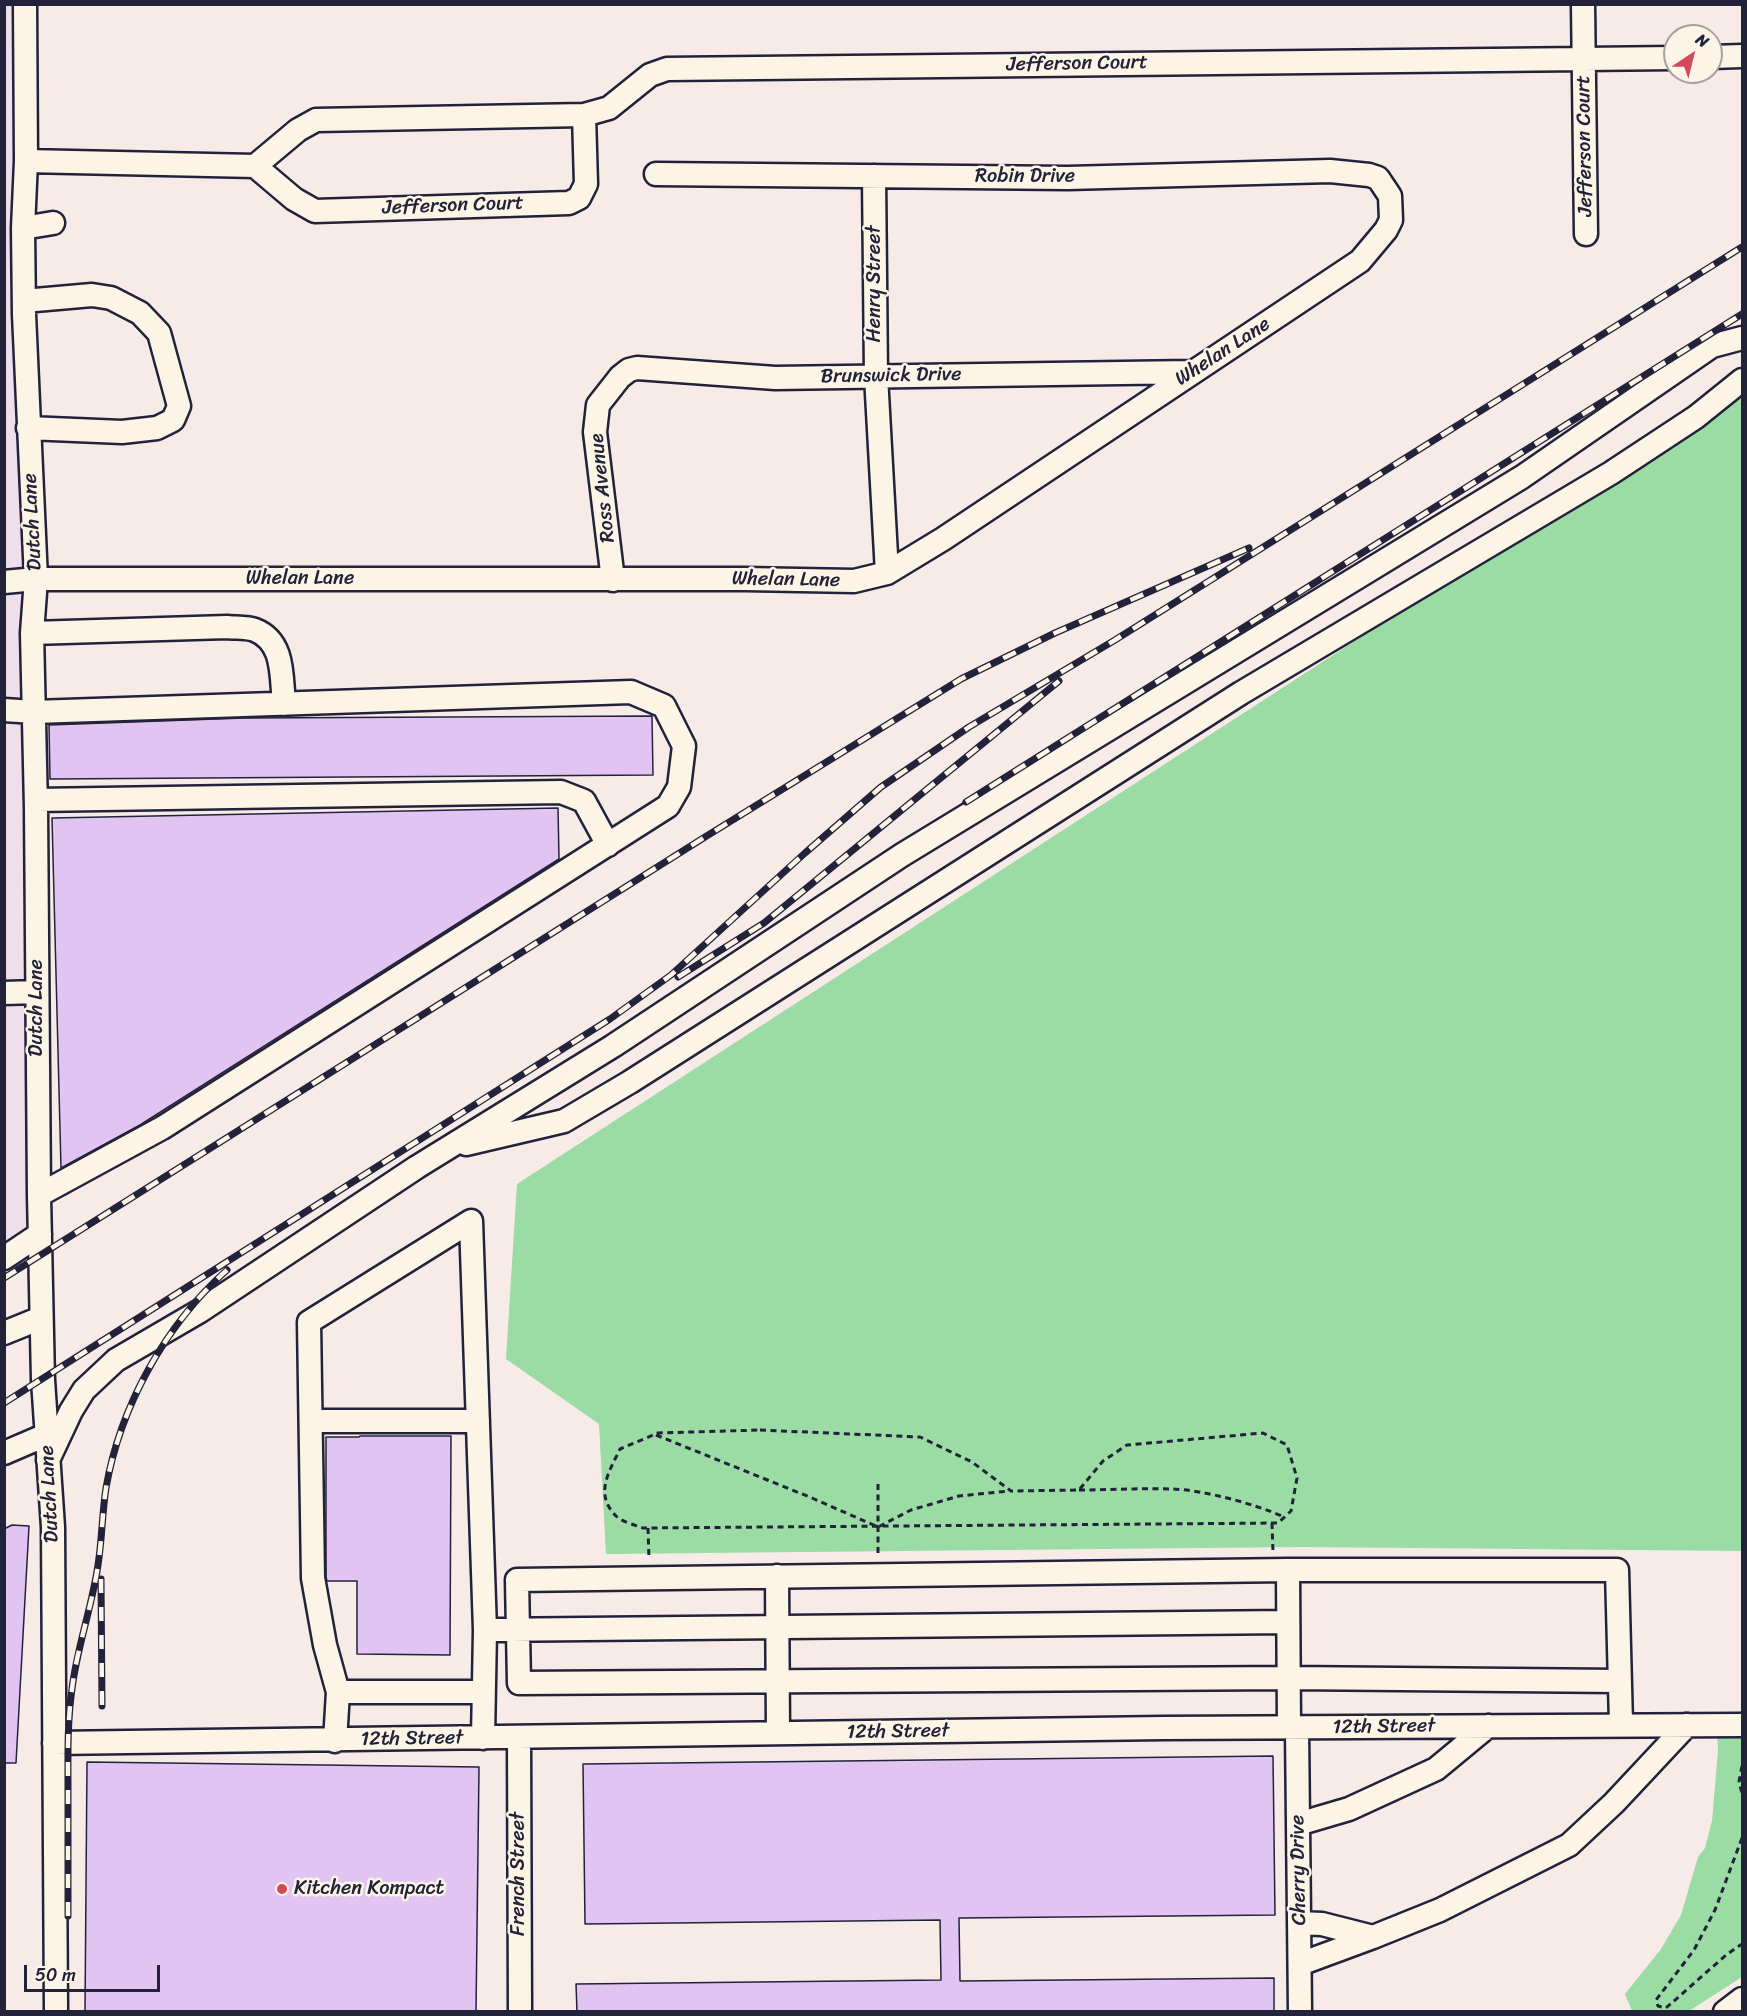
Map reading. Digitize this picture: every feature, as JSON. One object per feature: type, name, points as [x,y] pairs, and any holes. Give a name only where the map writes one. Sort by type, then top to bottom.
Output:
[{"type":"street","name":"Dutch Lane","points":[[25,4],[24,301],[15,350],[28,428],[36,579],[32,633],[36,800],[39,1196],[41,1318],[53,1527],[56,2012]]},
{"type":"street","name":"Jefferson Court","points":[[1583,4],[1586,234]]},
{"type":"street","points":[[1723,57],[1743,56]]},
{"type":"street","name":"Jefferson Court","points":[[584,115],[586,184],[579,198],[569,203],[315,211],[294,199],[255,166],[298,130],[316,120],[584,115],[609,108],[650,75],[667,69],[1663,58]]},
{"type":"street","points":[[26,161],[255,166]]},
{"type":"street","name":"Robin Drive","points":[[656,174],[1068,178],[1330,171],[1369,175],[1378,178],[1387,190]]},
{"type":"street","name":"Henry Street","points":[[874,176],[876,376],[887,573]]},
{"type":"street","name":"Whelan Lane","points":[[4,582],[36,579],[854,581],[887,573],[943,539],[1360,261],[1386,230],[1391,220],[1390,196],[1387,190]]},
{"type":"street","points":[[23,228],[53,223]]},
{"type":"street","points":[[24,301],[92,295],[111,298],[140,313],[159,333],[178,406],[173,420],[157,428],[122,432],[28,428]]},
{"type":"street","points":[[48,1460],[70,1411],[84,1390],[116,1360],[200,1311],[445,1150],[613,1046],[902,855],[1522,477],[1712,346],[1743,338]]},
{"type":"street","name":"Brunswick Drive","points":[[604,397],[620,376],[629,370],[638,368],[775,378],[1191,372]]},
{"type":"street","points":[[445,1150],[564,1121],[1241,693],[1611,473],[1696,417],[1743,380]]},
{"type":"street","name":"Ross Avenue","points":[[604,397],[598,405],[595,432],[613,580]]},
{"type":"street","points":[[32,633],[227,627],[254,630],[272,641],[280,656],[284,704]]},
{"type":"street","points":[[4,710],[34,712],[631,692],[664,706],[684,746],[679,787],[669,806],[162,1128],[39,1196]]},
{"type":"street","points":[[36,800],[561,792],[584,801],[608,845]]},
{"type":"street","points":[[4,993],[37,992]]},
{"type":"street","points":[[335,1741],[338,1692],[325,1645],[313,1578],[309,1322],[471,1221],[484,1630],[483,1738]]},
{"type":"street","points":[[4,1258],[40,1234]]},
{"type":"street","points":[[4,1333],[41,1318]]},
{"type":"street","points":[[311,1421],[477,1421]]},
{"type":"street","points":[[4,1453],[46,1435]]},
{"type":"street","points":[[1619,1681],[1289,1678],[519,1683],[517,1580],[1281,1570],[1617,1570],[1621,1724]]},
{"type":"street","name":"Cherry Drive","points":[[1281,1570],[1288,1622],[1298,1824],[1300,2012]]},
{"type":"street","points":[[777,1576],[778,1733]]},
{"type":"street","points":[[484,1630],[1288,1622]]},
{"type":"street","points":[[338,1692],[483,1692]]},
{"type":"street","name":"12th Street","points":[[54,1743],[1621,1724],[1743,1725]]},
{"type":"street","points":[[1300,1964],[1440,1910],[1569,1845],[1614,1803],[1687,1725]]},
{"type":"street","points":[[1298,1824],[1349,1809],[1436,1769],[1488,1726]]},
{"type":"street","name":"French Street","points":[[519,1737],[520,2012]]},
{"type":"street","points":[[1299,1923],[1322,1924],[1373,1936]]},
{"type":"street","points":[[1725,2012],[1743,1999]]},
{"type":"path","points":[[1011,1491],[972,1462],[920,1437],[760,1430],[655,1435],[620,1449],[604,1483],[607,1501],[617,1518],[643,1528],[878,1527],[1278,1523],[1291,1511],[1297,1478],[1287,1445],[1263,1433],[1127,1445],[1103,1461],[1079,1490]]},
{"type":"path","points":[[655,1435],[878,1527]]},
{"type":"path","points":[[878,1484],[879,1575]]},
{"type":"path","points":[[878,1527],[911,1510],[959,1496],[1011,1491],[1174,1489],[1220,1498],[1269,1511],[1284,1518]]},
{"type":"path","points":[[1272,1523],[1281,1570]]},
{"type":"path","points":[[648,1528],[650,1578]]},
{"type":"path","points":[[1743,1766],[1739,1782],[1743,1793]]},
{"type":"path","points":[[1743,1838],[1715,1910],[1694,1950],[1656,2000],[1658,2006],[1666,2008],[1726,1955],[1743,1944]]},
{"type":"shaded area","points":[[25,4],[40,1234],[5,1255],[4,5]]},
{"type":"green space","points":[[1742,390],[1742,1551],[1302,1547],[606,1554],[599,1424],[506,1359],[517,1184]]},
{"type":"green space","points":[[1717,1734],[1742,1734],[1742,1977],[1689,2011],[1632,2011],[1625,1994],[1661,1949],[1681,1915],[1698,1857],[1705,1848],[1712,1821],[1718,1751]]},
{"type":"building","points":[[652,716],[653,775],[50,779],[49,725],[244,718]]},
{"type":"building","points":[[558,808],[559,859],[140,1125],[61,1168],[52,818]]},
{"type":"building","points":[[451,1436],[450,1655],[357,1654],[357,1581],[327,1581],[326,1437]]},
{"type":"building","points":[[12,1525],[29,1526],[16,1763],[4,1763],[4,1529]]},
{"type":"building","points":[[1273,1756],[1275,1915],[959,1918],[960,1981],[1274,1978],[1274,2012],[577,2012],[576,1984],[941,1980],[940,1920],[585,1924],[583,1764]]},
{"type":"building","name":"Kitchen Kompact","points":[[87,1762],[479,1767],[476,2012],[85,2012]]},
{"type":"railway","points":[[4,1403],[610,1019],[671,975],[881,787],[969,727],[1115,640],[1742,247]]},
{"type":"railway","points":[[966,802],[1742,314]]},
{"type":"railway","points":[[4,1278],[705,837],[961,679],[1055,633],[1249,548]]},
{"type":"railway","points":[[678,977],[764,923],[1059,681]]},
{"type":"railway","points":[[68,1916],[70,1702],[77,1658],[95,1581],[106,1488],[113,1458],[134,1398],[165,1342],[184,1316],[227,1270]]},
{"type":"railway","points":[[101,1579],[102,1706]]},
{"type":"place","name":"Kitchen Kompact","points":[[282,1889]]}]
